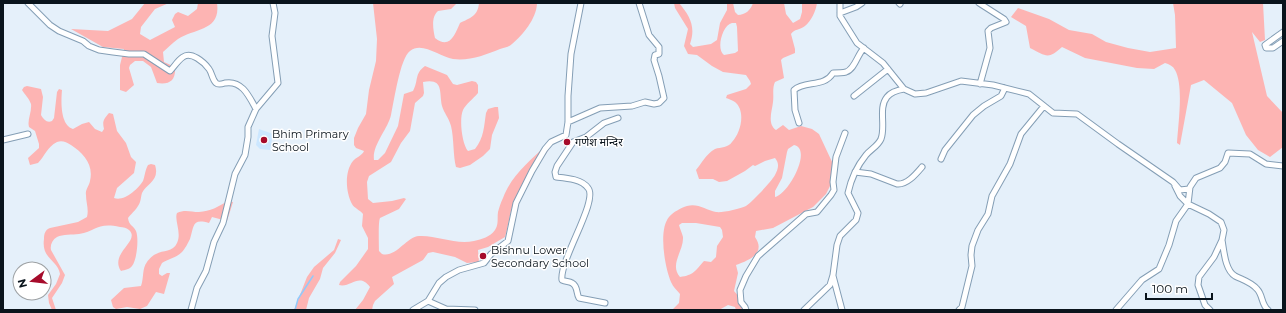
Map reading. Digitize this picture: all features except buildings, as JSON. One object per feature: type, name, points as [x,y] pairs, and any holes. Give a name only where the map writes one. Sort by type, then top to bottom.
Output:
[{"type":"street","points":[[28,3],[44,20],[59,31],[83,41],[88,46],[99,50],[129,54],[144,54],[170,71],[183,57],[188,55],[195,57],[203,62],[210,70],[216,83],[229,82],[238,84],[246,91],[256,109]]},
{"type":"street","points":[[191,310],[197,288],[206,271],[214,242],[223,223],[235,174],[245,155],[248,127],[256,109],[278,83],[272,36],[275,13],[273,3]]},
{"type":"street","points":[[566,135],[571,54],[581,3]]},
{"type":"street","points":[[568,122],[600,108],[632,106],[645,102],[654,104],[659,103],[664,98],[654,60],[655,54],[659,54],[659,47],[649,36],[638,3]]},
{"type":"street","points":[[840,3],[840,16],[857,43],[883,63],[904,89],[916,94],[926,93],[961,81],[993,85],[1029,94],[1053,113],[1077,114],[1173,182],[1180,190],[1189,189],[1190,187]]},
{"type":"street","points":[[840,13],[862,3]]},
{"type":"street","points":[[979,3],[1004,19],[1006,22],[991,28],[988,32],[990,48],[980,84]]},
{"type":"street","points":[[1283,32],[1265,45],[1266,48],[1273,48],[1283,41]]},
{"type":"street","points":[[799,122],[795,110],[795,88],[826,81],[833,73],[846,72],[855,64],[858,54],[864,48]]},
{"type":"street","points":[[854,96],[888,69]]},
{"type":"street","points":[[941,158],[945,150],[973,115],[984,106],[1001,96],[1005,88]]},
{"type":"street","points":[[804,310],[830,285],[840,236],[856,220],[858,213],[848,194],[855,172],[866,155],[876,147],[881,140],[884,129],[883,112],[888,95],[904,89]]},
{"type":"street","points":[[959,310],[962,307],[972,266],[972,246],[978,230],[988,214],[992,196],[1010,164],[1021,134],[1044,106]]},
{"type":"street","points":[[605,303],[578,298],[577,287],[573,283],[562,280],[564,267],[590,195],[588,187],[581,183],[565,177],[556,177],[555,175],[557,166],[573,142],[586,137],[604,123],[618,118]]},
{"type":"street","points":[[746,310],[746,307],[741,302],[740,290],[746,276],[758,256],[806,214],[817,212],[834,190],[832,182],[836,157],[845,133]]},
{"type":"street","points":[[3,146],[4,139],[28,134]]},
{"type":"street","points":[[566,135],[573,142]]},
{"type":"street","points":[[413,310],[428,301],[439,283],[446,277],[459,270],[484,263],[491,254],[508,241],[510,238],[516,203],[532,171],[551,142],[566,135]]},
{"type":"street","points":[[1116,310],[1142,280],[1159,269],[1169,245],[1176,221],[1188,204],[1190,187],[1196,178],[1220,168],[1225,162],[1228,153],[1250,154],[1266,164],[1283,166]]},
{"type":"street","points":[[855,172],[871,174],[897,184],[901,184],[915,175],[922,167]]},
{"type":"street","points":[[1173,182],[1180,196],[1188,204],[1209,214],[1221,222],[1224,230],[1222,240],[1214,257],[1199,277],[1198,285],[1205,305],[1210,310]]},
{"type":"street","points":[[1222,240],[1229,271],[1235,276],[1246,280],[1256,289],[1261,296],[1264,306],[1268,310]]},
{"type":"street","points":[[833,275],[842,310]]},
{"type":"street","points":[[428,301],[446,309],[475,310]]},
{"type":"shaded area","points":[[145,3],[169,3],[155,9],[141,27],[140,34],[150,40],[175,27],[172,20],[175,14],[178,12],[188,16],[197,9],[198,3],[217,3],[217,12],[215,19],[211,24],[178,39],[163,52],[164,62],[175,67],[175,72],[171,81],[157,83],[151,67],[143,61],[135,61],[129,68],[134,85],[126,92],[120,90],[120,65],[124,49],[103,47],[71,29],[108,31],[132,19]]},
{"type":"shaded area","points":[[373,3],[457,3],[451,9],[438,11],[434,16],[433,27],[435,38],[445,42],[454,36],[460,23],[475,14],[479,3],[537,3],[532,21],[508,47],[465,59],[448,58],[431,50],[420,48],[415,48],[406,55],[400,71],[391,115],[375,149],[374,160],[378,160],[385,153],[398,126],[404,94],[413,91],[419,72],[425,66],[447,75],[453,84],[457,85],[472,81],[476,82],[478,85],[478,93],[466,106],[462,114],[461,125],[464,143],[468,151],[475,149],[480,141],[488,109],[498,107],[499,118],[492,135],[490,149],[470,165],[460,168],[456,167],[451,126],[442,106],[439,87],[434,82],[423,82],[424,93],[423,96],[415,103],[410,131],[401,143],[391,162],[369,176],[367,182],[368,199],[373,203],[404,198],[406,199],[399,209],[380,218],[379,220],[379,251],[382,254],[392,253],[414,237],[419,236],[467,242],[488,236],[496,228],[499,207],[506,190],[521,170],[545,146],[548,144],[551,146],[517,196],[513,204],[505,237],[488,247],[478,250],[479,262],[467,263],[455,257],[433,252],[428,253],[423,260],[392,277],[394,284],[375,301],[372,310],[355,310],[363,300],[370,287],[362,281],[339,285],[340,282],[356,266],[368,249],[368,238],[362,226],[363,214],[352,204],[348,194],[347,177],[350,166],[364,151],[356,148],[354,145],[354,138],[366,114],[369,90],[376,61],[377,39]]},
{"type":"shaded area","points":[[674,3],[679,3],[689,17],[692,27],[692,38],[690,44],[693,47],[711,44],[717,40],[720,23],[727,10],[727,3],[733,3],[735,12],[738,15],[747,12],[753,3],[784,3],[786,14],[793,23],[800,19],[802,3],[817,3],[813,16],[807,24],[791,34],[795,53],[781,60],[784,78],[775,82],[774,84],[771,121],[776,130],[783,125],[789,130],[801,126],[812,129],[819,134],[833,164],[831,184],[826,194],[813,207],[773,228],[756,231],[755,237],[759,247],[758,252],[746,261],[736,265],[738,273],[734,291],[742,300],[747,310],[736,310],[735,307],[728,305],[719,310],[672,310],[679,303],[680,294],[671,282],[665,259],[663,240],[666,223],[669,217],[680,209],[691,205],[716,212],[746,206],[770,182],[777,171],[778,166],[778,162],[775,158],[755,166],[753,165],[727,181],[719,182],[713,179],[699,179],[696,170],[704,159],[715,149],[730,144],[740,128],[740,111],[735,102],[726,98],[727,95],[746,89],[751,84],[746,75],[723,72],[697,55],[688,54],[684,46],[688,29],[675,8]],"holes":[[[732,23],[736,23],[737,27],[738,51],[724,55],[720,48],[721,38],[725,28]],[[794,145],[799,148],[801,155],[800,163],[792,181],[786,189],[775,197],[775,191],[782,178],[788,149]],[[682,223],[696,223],[720,227],[723,237],[717,246],[716,257],[711,262],[704,261],[691,274],[680,277],[676,267],[676,262],[683,242],[679,225]]]},
{"type":"shaded area","points":[[1173,3],[1263,3],[1265,40],[1260,42],[1252,32],[1267,96],[1283,113],[1283,147],[1270,157],[1258,150],[1246,135],[1232,103],[1204,80],[1191,85],[1180,145],[1177,143],[1180,105],[1179,85],[1178,77],[1172,66],[1165,63],[1154,69],[1137,68],[1085,58],[1062,47],[1053,54],[1043,55],[1030,48],[1026,26],[1011,17],[1018,8],[1049,19],[1069,30],[1092,34],[1106,42],[1150,52],[1176,48]]},
{"type":"shaded area","points":[[27,86],[41,89],[43,97],[41,115],[44,120],[50,122],[54,118],[57,92],[59,89],[62,90],[62,112],[66,123],[73,129],[89,122],[95,129],[102,132],[104,129],[103,122],[109,113],[113,114],[117,131],[126,143],[131,157],[136,162],[134,173],[117,188],[114,198],[122,198],[138,188],[143,181],[148,165],[155,165],[156,170],[156,175],[142,193],[139,204],[128,218],[129,223],[135,229],[137,234],[137,249],[132,266],[121,271],[118,265],[121,253],[129,243],[132,234],[125,228],[102,226],[85,233],[59,236],[55,238],[51,244],[51,250],[65,275],[62,283],[52,298],[52,290],[60,274],[59,269],[45,251],[45,234],[50,228],[78,222],[87,217],[88,209],[86,193],[91,175],[89,164],[83,155],[71,145],[62,141],[59,141],[51,146],[38,163],[30,165],[28,158],[39,148],[39,144],[35,131],[29,127],[31,104],[22,90]]},
{"type":"shaded area","name":"Bhim Primary School","points":[[259,129],[273,134],[270,150],[260,149],[256,145]]},
{"type":"shaded area","points":[[227,201],[233,202],[227,221],[212,217],[209,223],[197,222],[193,227],[190,239],[183,251],[177,256],[162,263],[159,269],[159,274],[162,276],[170,273],[164,294],[156,292],[147,306],[140,309],[127,307],[116,309],[113,307],[111,300],[124,288],[141,286],[144,267],[150,258],[175,246],[179,235],[176,219],[177,213],[185,211],[207,211],[218,207]]},
{"type":"shaded area","points":[[338,239],[341,240],[335,253],[323,268],[320,279],[309,298],[306,310],[294,310],[307,277],[314,267],[334,250]]},
{"type":"shaded area","points":[[52,298],[56,310],[52,310],[49,301],[52,301]]},
{"type":"waterway","points":[[295,310],[298,299],[313,276]]},
{"type":"place","name":"Bhim Primary School","points":[[264,140]]},
{"type":"place","name":"गणेश मन्दिर","points":[[567,142]]},
{"type":"place","name":"Bishnu Lower Secondary School","points":[[483,256]]}]
